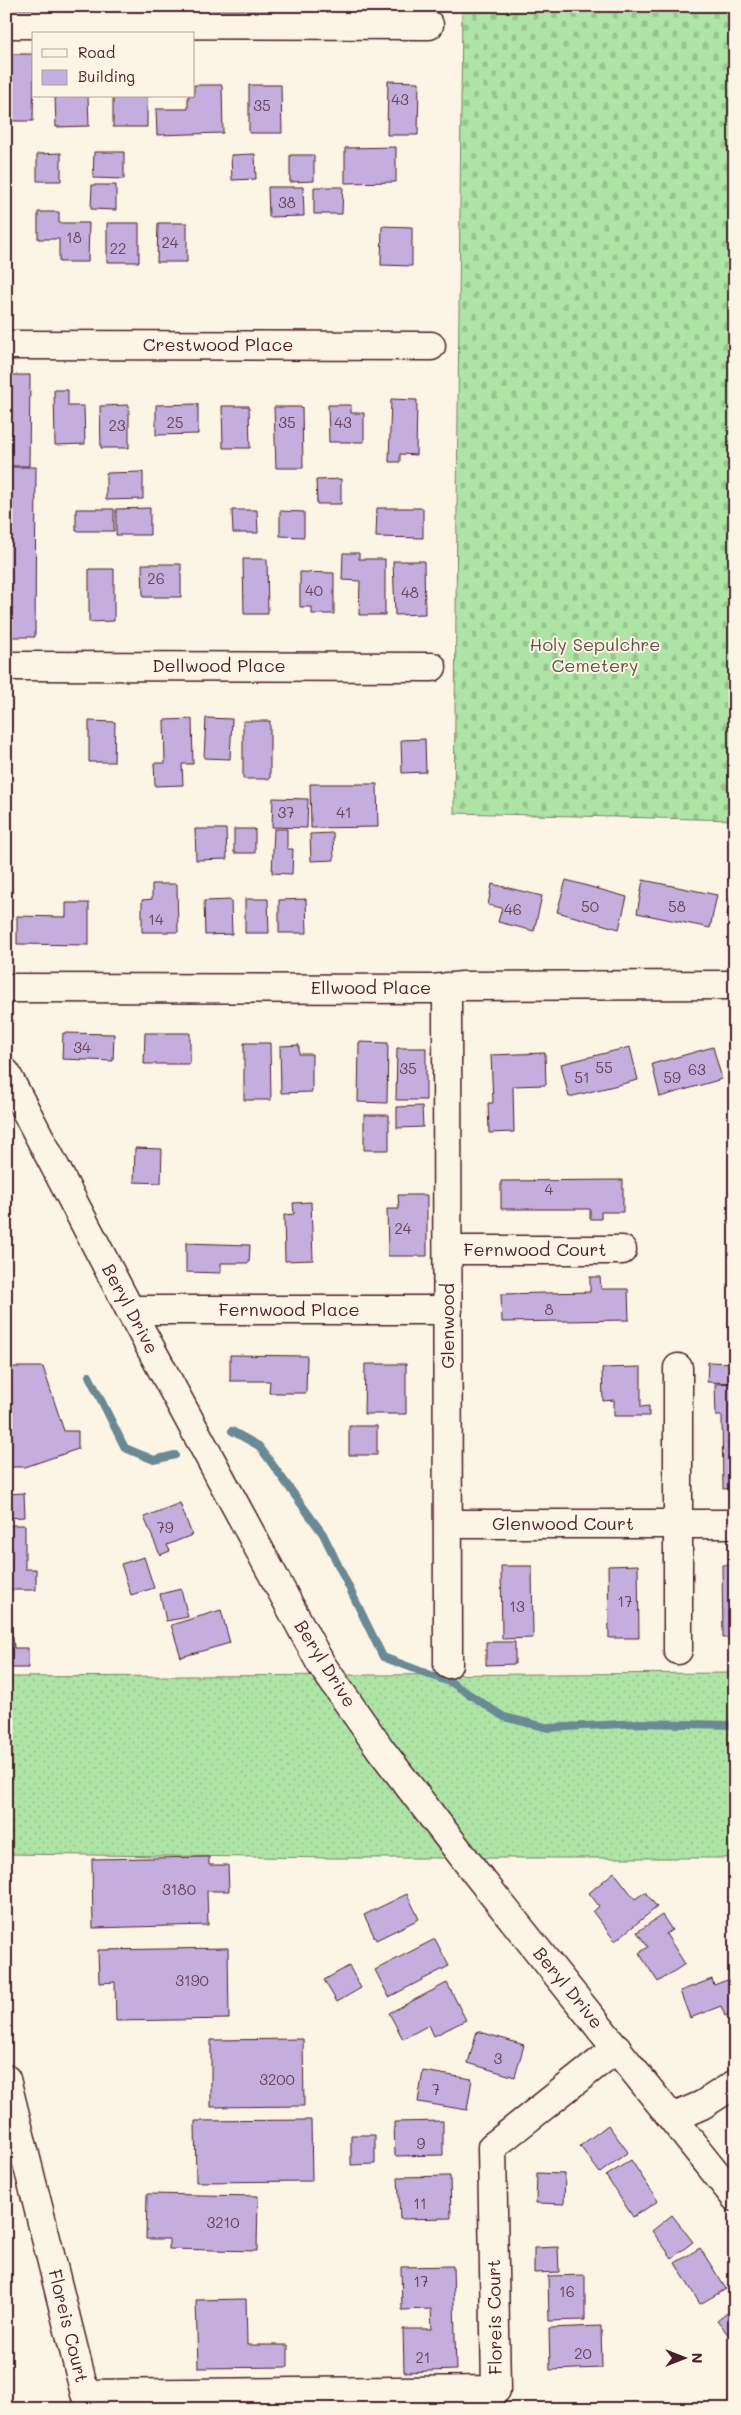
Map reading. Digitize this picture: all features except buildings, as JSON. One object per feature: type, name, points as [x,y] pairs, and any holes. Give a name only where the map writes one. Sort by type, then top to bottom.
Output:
[{"type":"street","points":[[6,24],[429,24]]},
{"type":"street","name":"Crestwood Place","points":[[6,345],[431,346]]},
{"type":"street","name":"Dellwood Place","points":[[6,666],[432,666]]},
{"type":"street","name":"Ellwood Place","points":[[6,988],[432,989],[447,987],[735,985]]},
{"type":"street","name":"Glenwood","points":[[447,987],[448,1664]]},
{"type":"street","name":"Beryl Drive","points":[[6,1073],[130,1310],[321,1664],[381,1750],[475,1872],[735,2196]]},
{"type":"street","name":"Fernwood Court","points":[[448,1250],[622,1250]]},
{"type":"street","name":"Fernwood Place","points":[[130,1310],[448,1310]]},
{"type":"street","points":[[678,1368],[678,1650]]},
{"type":"street","name":"Glenwood Court","points":[[448,1524],[735,1524]]},
{"type":"street","name":"Floreis Court","points":[[6,2079],[84,2394],[496,2390],[492,2147],[617,2048]]},
{"type":"street","points":[[672,2118],[702,2105],[735,2084]]},
{"type":"green space","name":"Holy Sepulchre Cemetery","points":[[462,6],[735,6],[735,820],[454,813]]},
{"type":"green space","points":[[735,1673],[735,1858],[337,1858],[6,1854],[6,1677]]},
{"type":"waterway","points":[[89,1376],[125,1448],[154,1460],[175,1455]]},
{"type":"waterway","points":[[232,1431],[259,1446],[323,1534],[383,1657],[452,1683],[504,1717],[549,1728],[639,1723],[735,1725]]}]
